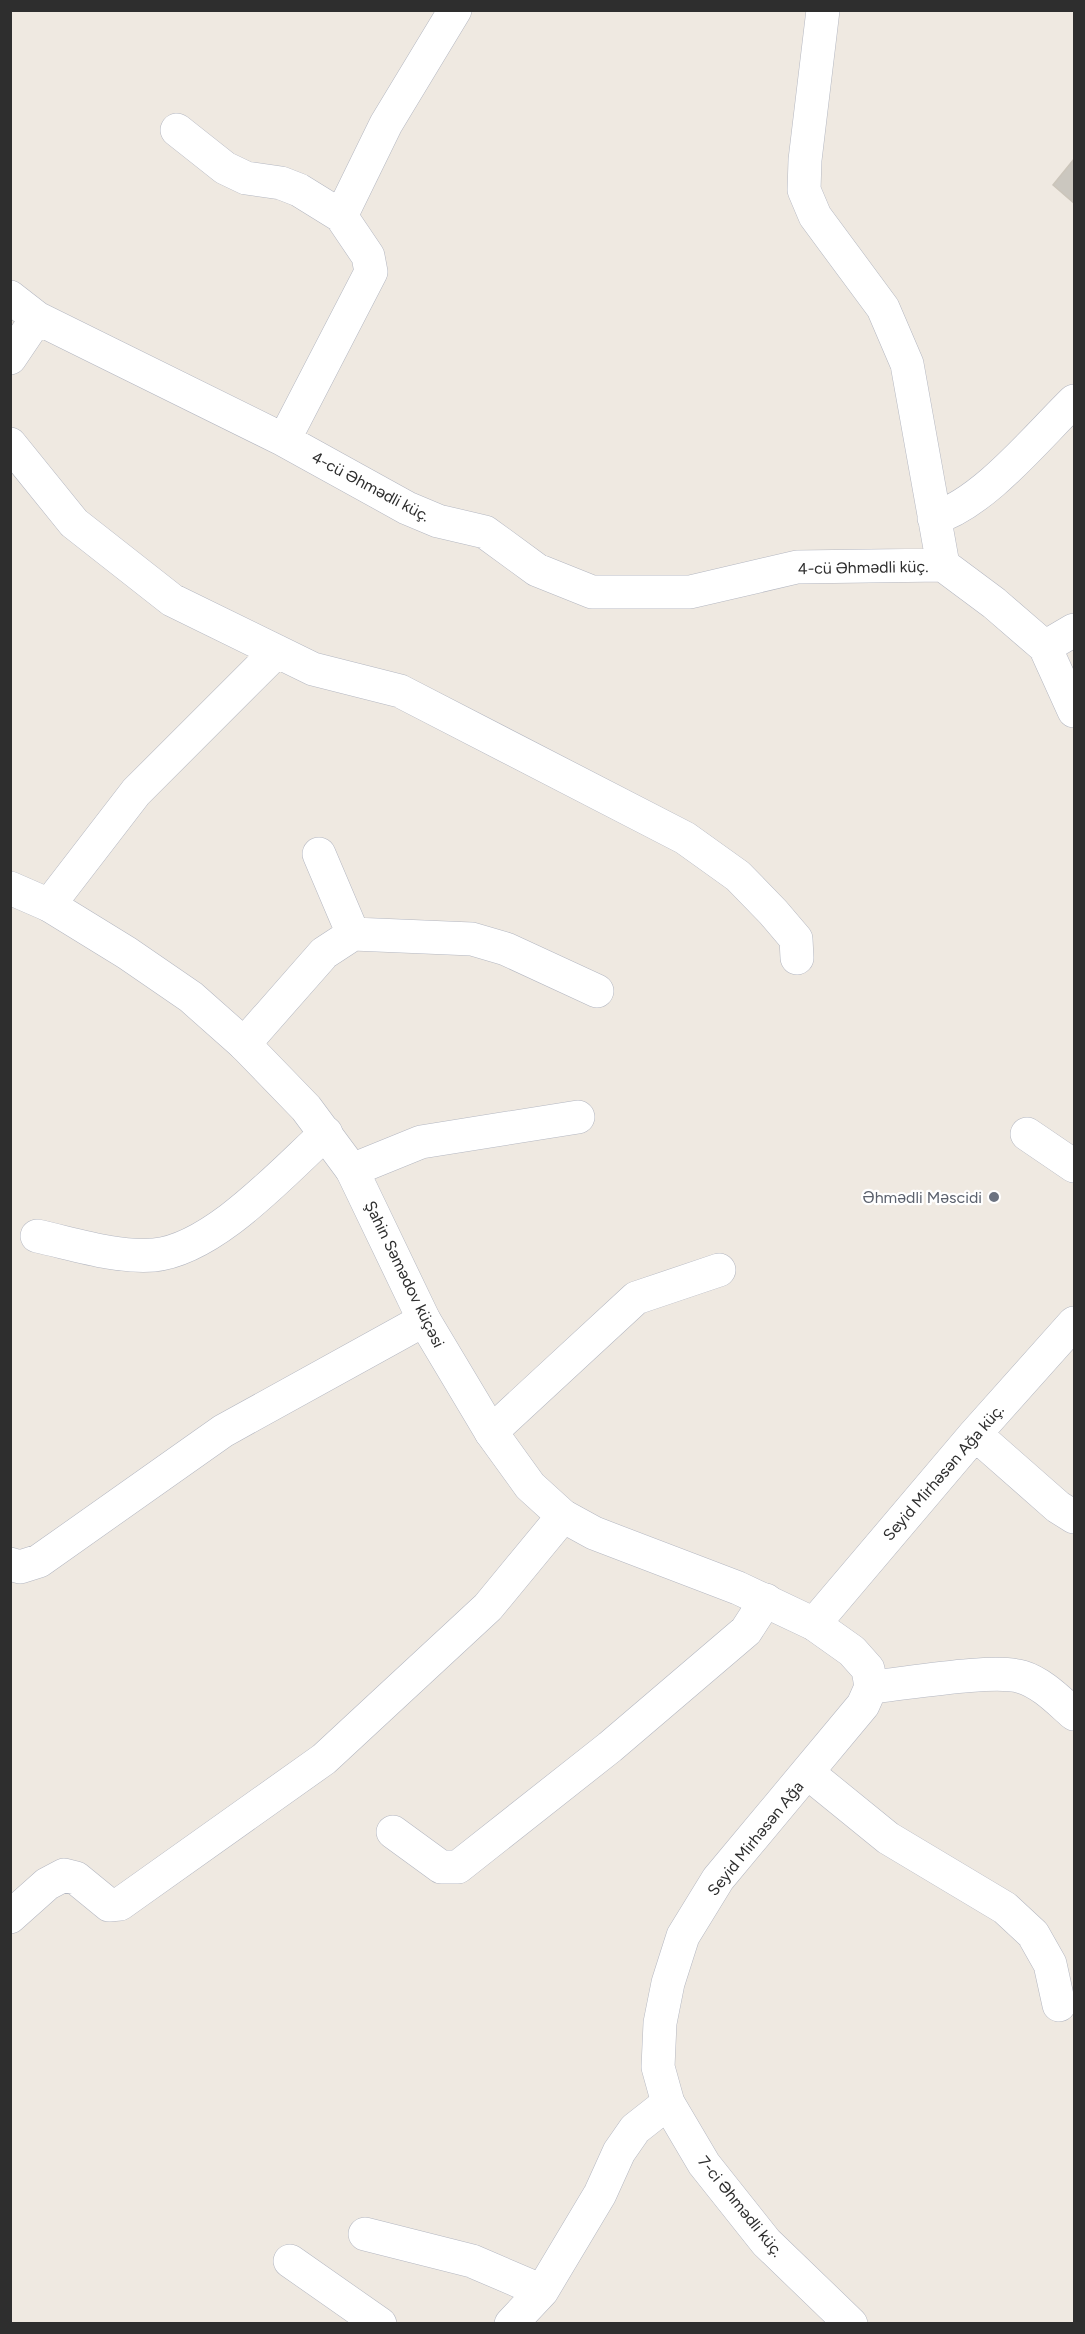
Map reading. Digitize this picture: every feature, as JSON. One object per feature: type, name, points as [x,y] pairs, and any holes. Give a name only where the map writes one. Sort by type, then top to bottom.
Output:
[{"type":"street","points":[[340,216],[386,124],[454,10]]},
{"type":"street","points":[[823,10],[805,160],[804,190],[815,216],[884,308],[907,364],[943,565]]},
{"type":"street","points":[[177,130],[225,168],[246,178],[281,183],[299,190],[340,216],[368,256],[371,272],[284,440]]},
{"type":"street","name":"4-cü Əhmədli küç.","points":[[10,297],[37,318],[284,440],[407,508],[438,521],[485,532],[537,570],[592,592],[690,592],[797,567],[943,565],[994,603],[1045,647],[1074,711]]},
{"type":"street","points":[[10,358],[37,318]]},
{"type":"street","points":[[934,518],[951,513],[977,495],[1074,401]]},
{"type":"street","points":[[10,444],[74,523],[172,600],[275,653],[313,669],[400,691],[685,838],[738,876],[773,912],[796,939],[797,958]]},
{"type":"street","points":[[1045,647],[1074,630]]},
{"type":"street","points":[[49,905],[136,792],[275,653]]},
{"type":"street","points":[[319,854],[353,934]]},
{"type":"street","name":"Şahin Səmədov küçəsi","points":[[10,888],[49,905],[127,952],[191,997],[244,1044],[326,1133],[352,1170],[424,1320],[492,1432],[530,1486],[563,1516],[594,1533],[766,1600],[814,1624]]},
{"type":"street","points":[[244,1044],[324,953],[353,934],[472,939],[506,949],[597,991]]},
{"type":"street","points":[[352,1170],[421,1142],[578,1117]]},
{"type":"street","points":[[37,1236],[119,1252],[153,1255],[182,1250],[218,1230],[326,1133]]},
{"type":"street","points":[[1027,1134],[1074,1166]]},
{"type":"street","points":[[492,1432],[636,1298],[719,1270]]},
{"type":"street","points":[[10,1564],[20,1567],[39,1561],[223,1431],[424,1320]]},
{"type":"street","name":"Seyid Mirhəsən Ağa küç.","points":[[814,1624],[975,1434],[1074,1323]]},
{"type":"street","points":[[975,1434],[1058,1507],[1074,1518]]},
{"type":"street","points":[[10,1917],[47,1884],[64,1875],[76,1878],[109,1905],[120,1904],[314,1765],[488,1607],[563,1516]]},
{"type":"street","points":[[393,1832],[441,1867],[458,1867],[610,1747],[737,1639],[746,1631],[766,1600]]},
{"type":"street","points":[[814,1624],[852,1651],[863,1663],[868,1669],[871,1687],[993,1675],[1021,1676],[1037,1684],[1074,1714]]},
{"type":"street","name":"Seyid Mirhəsən Ağa","points":[[668,2103],[658,2067],[660,2023],[668,1983],[683,1936],[718,1879],[808,1773],[862,1704],[871,1687]]},
{"type":"street","points":[[808,1773],[888,1838],[1005,1908],[1033,1934],[1050,1964],[1059,2005]]},
{"type":"street","points":[[511,2324],[542,2291],[600,2194],[619,2152],[635,2129],[668,2103]]},
{"type":"street","name":"7-ci Əhmədli küç.","points":[[668,2103],[704,2164],[766,2242],[851,2324]]},
{"type":"street","points":[[364,2234],[472,2261],[542,2291]]},
{"type":"street","points":[[290,2261],[380,2324]]},
{"type":"building","points":[[1074,159],[1074,203],[1053,185]]},
{"type":"place","name":"Әhmәdli Mәscidi","points":[[994,1197]]}]
